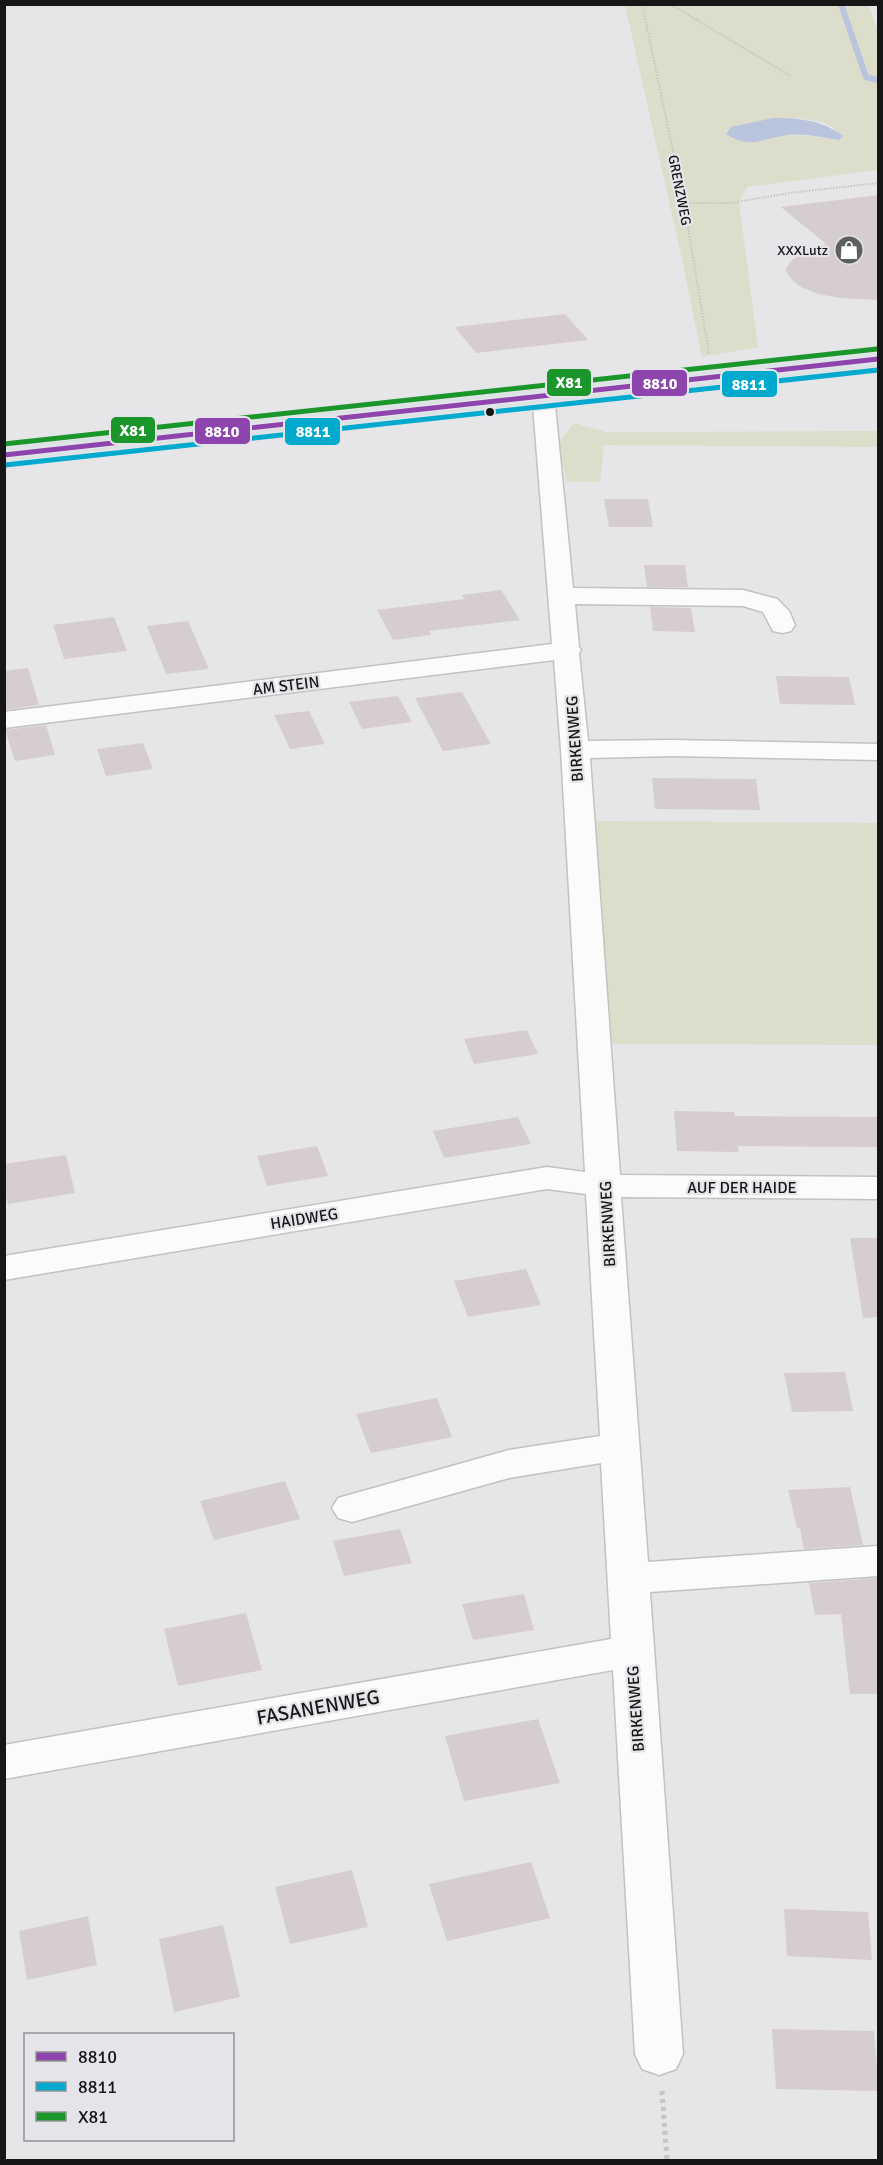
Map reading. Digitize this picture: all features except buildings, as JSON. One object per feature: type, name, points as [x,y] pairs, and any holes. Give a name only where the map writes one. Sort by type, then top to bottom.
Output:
[{"type":"main road","points":[[4,455],[879,359]]},
{"type":"street","name":"BIRKENWEG","points":[[540,396],[544,405],[575,744],[659,2054]]},
{"type":"street","points":[[562,596],[743,598],[767,603],[778,610],[782,625]]},
{"type":"street","name":"AM STEIN","points":[[4,720],[568,650]]},
{"type":"street","points":[[575,744],[829,734]]},
{"type":"street","points":[[575,744],[879,752]]},
{"type":"street","name":"HAIDWEG","points":[[4,1268],[547,1178],[605,1186]]},
{"type":"street","name":"AUF DER HAIDE","points":[[605,1186],[879,1188]]},
{"type":"street","points":[[352,1508],[509,1464],[620,1446]]},
{"type":"street","points":[[627,1579],[879,1561]]},
{"type":"street","name":"FASANENWEG","points":[[4,1762],[632,1651]]},
{"type":"path","name":"GRENZWEG","points":[[642,4],[684,203],[713,377]]},
{"type":"path","points":[[670,4],[791,76]]},
{"type":"path","points":[[684,203],[731,203],[790,193],[879,183]]},
{"type":"path","points":[[659,2054],[667,2160]]},
{"type":"green space","points":[[625,5],[869,5],[878,32],[878,170],[747,187],[739,202],[758,347],[702,357]],"holes":[[[773,118],[819,121],[832,127],[839,140],[791,135],[752,142],[736,139],[726,133]]]},
{"type":"green space","points":[[574,423],[606,432],[878,431],[878,447],[604,445],[600,482],[567,482],[558,444]]},
{"type":"green space","points":[[596,821],[878,823],[878,1045],[611,1044]]},
{"type":"water","points":[[773,118],[818,123],[843,136],[839,140],[794,135],[750,142],[735,139],[726,134],[731,127]]},
{"type":"waterway","points":[[841,4],[866,77],[878,80]]},
{"type":"transit line","name":"X81","points":[[4,444],[877,349]]},
{"type":"transit line","name":"8810","points":[[4,455],[878,359]]},
{"type":"transit line","name":"8811","points":[[5,465],[878,370]]},
{"type":"place","name":"XXXLutz","points":[[849,250]]}]
